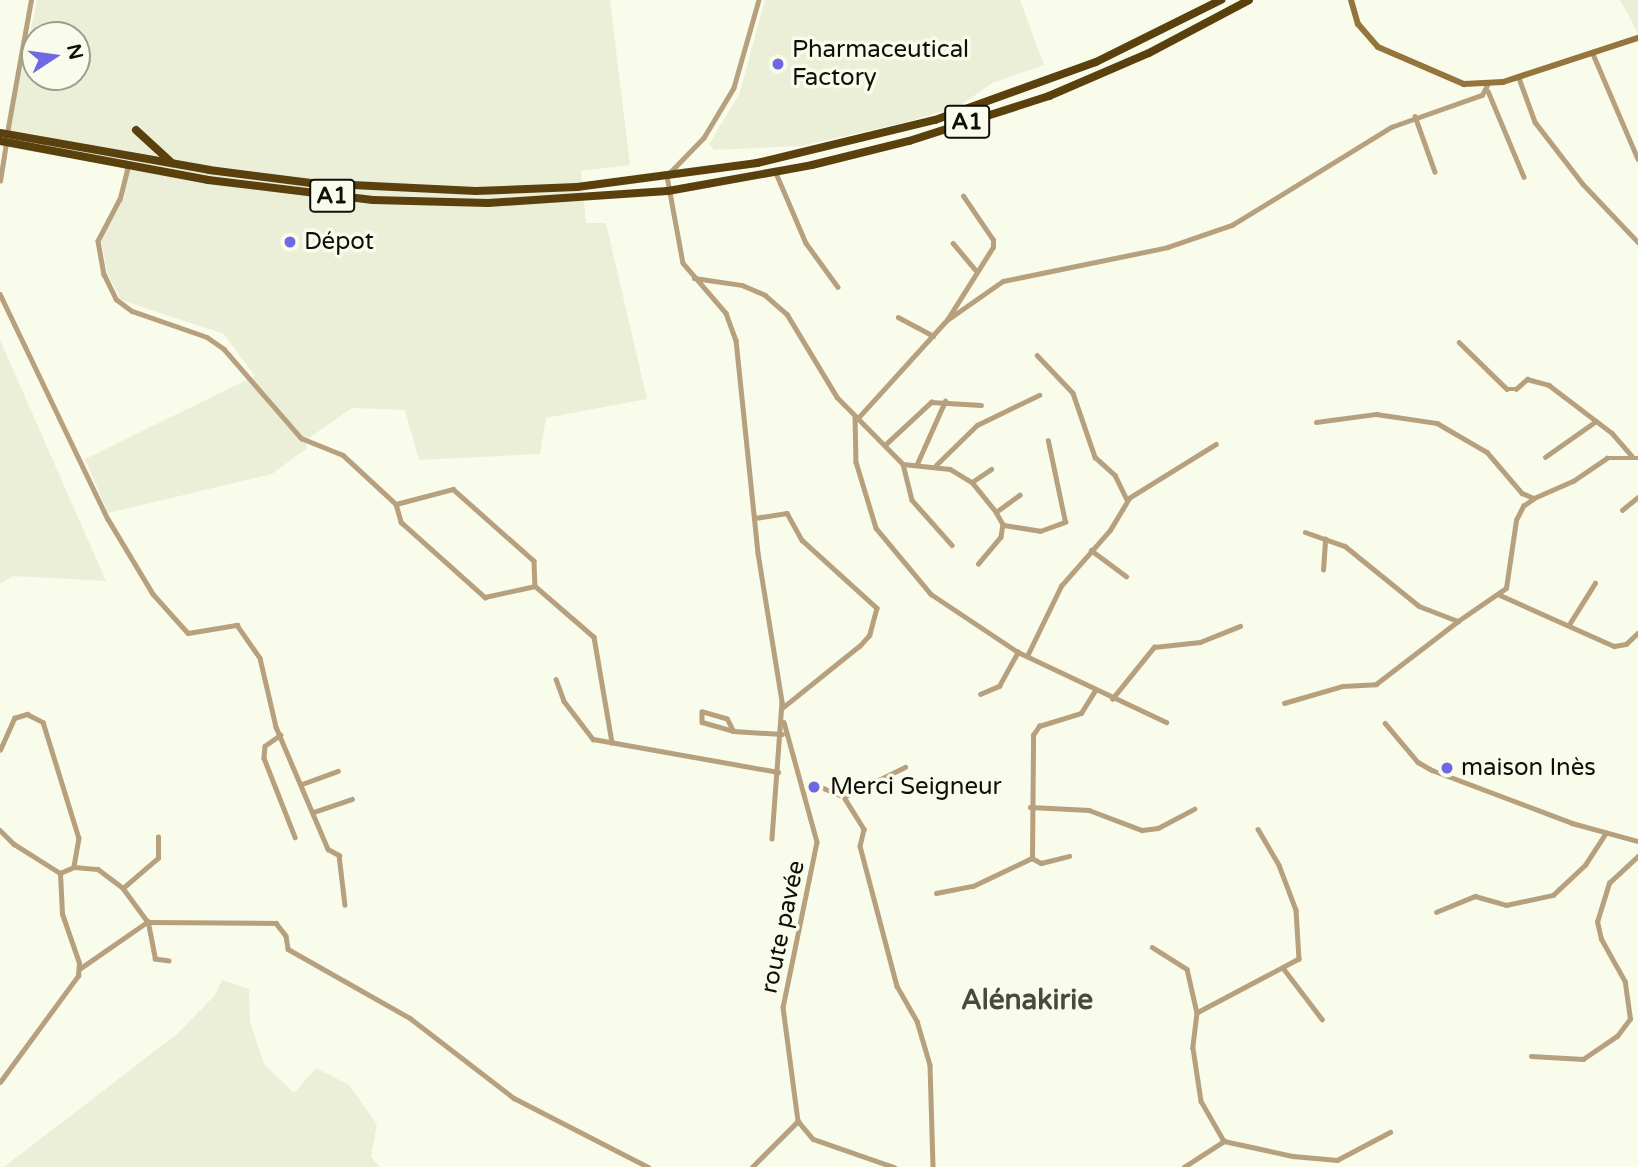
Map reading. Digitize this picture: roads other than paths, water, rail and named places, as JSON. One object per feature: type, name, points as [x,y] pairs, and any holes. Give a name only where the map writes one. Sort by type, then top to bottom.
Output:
[{"type":"highway","name":"A1","points":[[3,137],[311,183],[407,189],[577,187],[667,176],[829,148],[935,120],[1096,62],[1221,0]]},
{"type":"highway","name":"A1","points":[[3,137],[129,166],[262,188],[416,202],[529,202],[668,191],[776,173],[908,141],[1049,96],[1149,53],[1249,0]]},
{"type":"highway","points":[[136,130],[172,163]]},
{"type":"street","points":[[0,181],[3,137],[32,0]]},
{"type":"street","points":[[759,0],[734,89],[704,138],[667,176],[681,255],[694,278],[726,313],[736,340],[755,519],[783,709],[772,839]]},
{"type":"street","points":[[1351,0],[1358,24],[1378,47],[1449,80],[1487,88]]},
{"type":"street","points":[[947,320],[1003,281],[1168,247],[1232,225],[1415,116],[1487,88],[1638,38]]},
{"type":"street","points":[[1593,54],[1638,159]]},
{"type":"street","points":[[1519,78],[1535,122],[1583,184],[1638,242]]},
{"type":"street","points":[[1487,88],[1524,177]]},
{"type":"street","points":[[1415,116],[1435,172]]},
{"type":"street","points":[[131,156],[120,199],[98,241],[104,274],[116,299],[142,316],[216,343],[301,438],[343,455],[396,504],[401,522],[485,597],[535,586]]},
{"type":"street","points":[[776,173],[806,243],[838,287]]},
{"type":"street","points":[[963,196],[994,244],[947,320],[856,417],[856,462],[876,528],[948,609],[1018,652],[1111,699],[1166,722]]},
{"type":"street","points":[[953,243],[976,270]]},
{"type":"street","points":[[694,278],[742,285],[780,307],[800,332],[829,386],[856,417],[886,443],[903,464],[912,500],[952,545]]},
{"type":"street","points":[[0,294],[108,519],[153,594],[188,633],[232,624],[244,631],[260,658],[281,735],[328,849],[340,855],[345,905]]},
{"type":"street","points":[[898,317],[933,336]]},
{"type":"street","points":[[1459,342],[1507,389],[1516,389],[1527,379],[1549,385],[1596,421],[1635,457]]},
{"type":"street","points":[[1037,355],[1073,393],[1096,457],[1115,475],[1127,501]]},
{"type":"street","points":[[935,466],[976,425],[1038,395]]},
{"type":"street","points":[[886,443],[923,406],[945,401],[981,405]]},
{"type":"street","points":[[917,464],[945,401]]},
{"type":"street","points":[[1316,422],[1376,414],[1437,423],[1482,448],[1522,493],[1534,498]]},
{"type":"street","points":[[1545,457],[1596,421]]},
{"type":"street","points":[[903,464],[935,466],[972,482],[1003,524],[1040,531],[1065,522],[1048,442]]},
{"type":"street","points":[[1027,656],[1055,595],[1110,530],[1127,501],[1216,444]]},
{"type":"street","points":[[1284,703],[1343,687],[1376,684],[1458,621],[1500,595],[1508,581],[1520,510],[1534,498],[1573,481],[1594,463],[1615,455],[1635,457]]},
{"type":"street","points":[[972,482],[991,469]]},
{"type":"street","points":[[396,504],[453,489],[534,561],[535,586],[597,642],[612,742]]},
{"type":"street","points":[[996,512],[1019,495]]},
{"type":"street","points":[[1622,510],[1638,497]]},
{"type":"street","points":[[755,519],[786,513],[803,540],[877,608],[870,635],[860,646],[783,709]]},
{"type":"street","points":[[978,564],[993,551],[1003,524]]},
{"type":"street","points":[[1305,532],[1325,538],[1366,560],[1419,606],[1458,621]]},
{"type":"street","points":[[1323,570],[1325,538]]},
{"type":"street","points":[[1091,550],[1126,576]]},
{"type":"street","points":[[1570,623],[1595,583]]},
{"type":"street","points":[[1500,595],[1570,623],[1619,647],[1638,633]]},
{"type":"street","points":[[1111,699],[1154,647],[1200,642],[1240,626]]},
{"type":"street","points":[[980,694],[999,686],[1018,652]]},
{"type":"street","points":[[556,680],[564,701],[590,737],[778,772]]},
{"type":"street","points":[[1032,858],[1030,807],[1033,735],[1039,726],[1081,713],[1095,691]]},
{"type":"street","points":[[733,731],[727,719],[702,712],[702,722],[733,731],[782,734]]},
{"type":"street","points":[[0,750],[14,718],[27,714],[43,722],[79,838],[74,867]]},
{"type":"street","name":"route pavée","points":[[783,718],[805,790],[817,856],[783,1007],[798,1121]]},
{"type":"street","points":[[1385,723],[1423,765],[1606,833],[1638,841]]},
{"type":"street","points":[[281,735],[265,746],[264,758],[295,837]]},
{"type":"street","points":[[844,797],[905,766]]},
{"type":"street","points":[[302,784],[338,771]]},
{"type":"street","points":[[805,790],[821,787],[844,797],[864,829],[860,846],[897,986],[917,1021],[930,1065],[933,1167]]},
{"type":"street","points":[[314,812],[352,799]]},
{"type":"street","points":[[1030,807],[1089,810],[1142,830],[1158,828],[1194,810]]},
{"type":"street","points":[[1198,1013],[1284,970],[1299,959],[1296,910],[1279,865],[1258,829]]},
{"type":"street","points":[[0,830],[14,844],[60,873]]},
{"type":"street","points":[[1436,912],[1475,896],[1506,905],[1553,895],[1586,865],[1606,833]]},
{"type":"street","points":[[123,888],[158,858],[158,837]]},
{"type":"street","points":[[1032,858],[1041,863],[1069,856]]},
{"type":"street","points":[[1531,1056],[1583,1059],[1617,1036],[1630,1019],[1625,982],[1601,939],[1597,922],[1609,883],[1638,856]]},
{"type":"street","points":[[936,892],[974,886],[1032,858]]},
{"type":"street","points":[[60,873],[74,867],[98,869],[123,888],[148,922],[155,958],[169,961]]},
{"type":"street","points":[[60,873],[62,914],[79,969]]},
{"type":"street","points":[[0,1083],[79,969],[148,922],[237,919],[276,923],[286,936],[288,949],[410,1018],[514,1098],[648,1167]]},
{"type":"street","points":[[1152,947],[1187,969],[1198,1013],[1195,1079],[1201,1101],[1224,1141]]},
{"type":"street","points":[[1284,970],[1322,1019]]},
{"type":"street","points":[[755,1166],[798,1121],[813,1139],[894,1167]]},
{"type":"street","points":[[1184,1167],[1224,1141],[1331,1161],[1390,1132]]},
{"type":"place","name":"Pharmaceutical Factory","points":[[778,64]]},
{"type":"place","name":"Dépot","points":[[290,242]]},
{"type":"place","name":"maison Inès","points":[[1447,768]]},
{"type":"place","name":"Merci Seigneur","points":[[814,787]]},
{"type":"district","name":"Alénakirie","points":[[1027,1000]]}]
